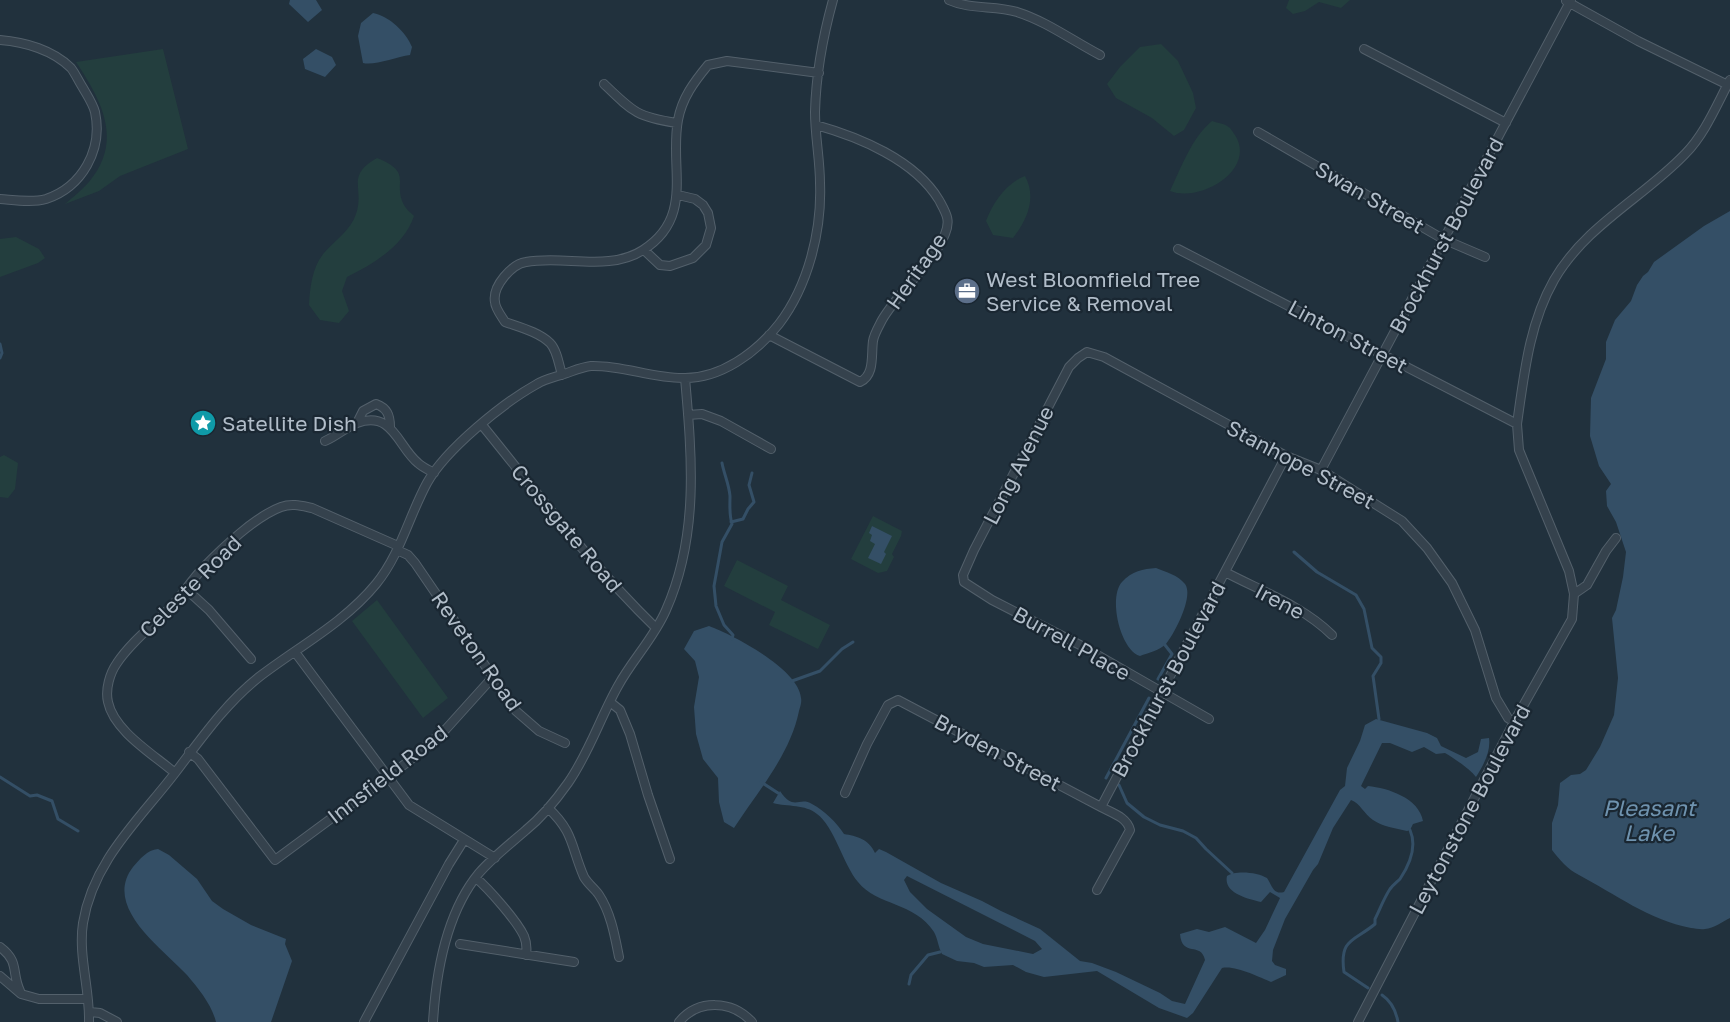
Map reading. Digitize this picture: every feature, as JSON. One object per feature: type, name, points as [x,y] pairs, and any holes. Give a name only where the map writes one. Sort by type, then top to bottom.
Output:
[{"type":"street","points":[[89,1022],[82,927],[94,886],[107,858],[189,753],[234,700],[258,679],[353,609],[373,587],[388,568],[428,481],[445,457],[482,425],[539,382],[588,366],[621,368],[664,377],[700,376],[723,369],[746,357],[769,335],[785,314],[802,282],[816,234],[820,207],[816,125],[819,73],[821,50],[833,0]]},
{"type":"street","points":[[949,0],[961,6],[992,4],[1015,11],[1033,18],[1100,55]]},
{"type":"street","points":[[1568,1],[1638,41],[1729,82]]},
{"type":"street","name":"Brockhurst Boulevard","points":[[1321,470],[1506,123],[1568,1]]},
{"type":"street","points":[[0,40],[14,41],[43,50],[71,69],[94,111],[96,132],[92,156],[82,175],[64,191],[43,200],[0,199]]},
{"type":"street","points":[[1364,49],[1506,123]]},
{"type":"street","points":[[562,375],[555,350],[550,343],[505,322],[495,302],[498,288],[508,272],[524,262],[604,260],[636,254],[644,249],[666,226],[674,209],[678,195],[677,123],[685,97],[708,65],[727,61],[819,73]]},
{"type":"street","name":"Leytonstone Boulevard","points":[[1358,1022],[1514,722],[1572,619],[1574,594],[1569,571],[1520,450],[1517,424],[1531,343],[1541,307],[1556,277],[1590,236],[1687,153],[1710,118],[1729,82]]},
{"type":"street","points":[[604,84],[627,107],[638,114],[650,119],[677,123]]},
{"type":"street","name":"Heritage","points":[[769,335],[860,382],[866,379],[869,373],[873,338],[883,318],[936,251],[945,234],[948,216],[922,179],[893,158],[868,144],[816,125]]},
{"type":"street","name":"Swan Street","points":[[1258,132],[1443,239],[1485,256]]},
{"type":"street","points":[[644,249],[660,265],[670,266],[693,258],[706,245],[711,228],[708,213],[695,199],[678,195]]},
{"type":"street","name":"Linton Street","points":[[1179,249],[1517,424]]},
{"type":"street","name":"Stanhope Street","points":[[1087,352],[1104,357],[1286,456],[1321,470],[1402,521],[1427,548],[1452,583],[1475,630],[1496,698],[1508,718],[1514,722]]},
{"type":"street","name":"Long Avenue","points":[[967,585],[963,575],[984,530],[1069,368],[1087,352]]},
{"type":"street","points":[[433,1022],[434,998],[443,950],[454,918],[476,878],[527,830],[568,783],[587,753],[627,671],[666,612],[677,584],[690,529],[692,496],[685,378]]},
{"type":"street","points":[[357,423],[363,411],[376,404],[388,412],[390,427]]},
{"type":"street","points":[[688,415],[702,414],[771,449]]},
{"type":"street","points":[[325,441],[357,423],[380,422],[390,427],[418,463],[434,473]]},
{"type":"street","name":"Crossgate Road","points":[[482,425],[573,537],[656,628]]},
{"type":"street","name":"Brockhurst Boulevard","points":[[1101,807],[1286,456]]},
{"type":"street","name":"Celeste Road","points":[[175,773],[122,729],[112,715],[107,699],[109,679],[117,662],[203,568],[230,542],[267,513],[283,506],[297,504],[312,508],[398,548]]},
{"type":"street","points":[[1574,594],[1587,585],[1616,538]]},
{"type":"street","name":"Reveton Road","points":[[398,548],[414,563],[516,711],[539,731],[566,743]]},
{"type":"street","name":"Irene","points":[[1225,572],[1304,613],[1332,635]]},
{"type":"street","name":"Burrell Place","points":[[967,585],[1080,645],[1209,719]]},
{"type":"street","points":[[186,589],[209,610],[251,659]]},
{"type":"street","points":[[295,652],[409,805],[495,858]]},
{"type":"street","name":"Innsfield Road","points":[[189,753],[198,759],[275,860],[387,778],[446,729],[492,678]]},
{"type":"street","name":"Bryden Street","points":[[845,793],[867,744],[888,705],[895,700],[979,741],[1101,807]]},
{"type":"street","points":[[610,702],[620,710],[630,734],[670,859]]},
{"type":"street","points":[[1097,890],[1130,830],[1129,824],[1124,819],[1101,807]]},
{"type":"street","points":[[548,808],[559,818],[569,833],[585,880],[600,896],[612,928],[619,957]]},
{"type":"street","points":[[364,1022],[464,840]]},
{"type":"street","points":[[476,878],[488,888],[524,935],[527,946],[526,955]]},
{"type":"street","points":[[460,944],[573,963]]},
{"type":"street","points":[[0,947],[9,954],[15,966],[15,981],[21,994]]},
{"type":"street","points":[[0,976],[21,994],[39,999],[87,999]]},
{"type":"street","points":[[680,1020],[697,1007],[713,1004],[733,1008],[752,1022]]},
{"type":"street","points":[[90,1012],[100,1013],[117,1022]]},
{"type":"green space","points":[[1289,0],[1350,0],[1341,8],[1319,2],[1305,11],[1293,14],[1286,8]]},
{"type":"green space","points":[[1161,44],[1178,61],[1193,93],[1196,108],[1184,130],[1174,136],[1152,118],[1116,98],[1107,84],[1140,47]]},
{"type":"green space","points":[[163,49],[188,149],[120,176],[99,191],[65,204],[89,182],[100,166],[107,136],[105,120],[94,91],[76,62]]},
{"type":"green space","points":[[1212,121],[1228,127],[1235,135],[1240,148],[1238,160],[1232,171],[1210,188],[1196,192],[1170,191],[1193,144]]},
{"type":"green space","points":[[377,158],[388,163],[399,173],[401,197],[414,216],[409,227],[395,245],[377,260],[347,277],[342,291],[349,311],[339,323],[320,320],[309,305],[314,271],[324,253],[354,220],[358,205],[358,183],[361,171]]},
{"type":"green space","points":[[1025,176],[1029,184],[1030,201],[1022,224],[1013,238],[993,235],[986,221],[992,208],[1006,188]]},
{"type":"green space","points":[[16,237],[39,249],[45,258],[38,263],[0,277],[0,239]]},
{"type":"green space","points":[[4,455],[18,463],[15,489],[8,498],[0,497],[0,457]]},
{"type":"green space","points":[[873,516],[902,531],[887,571],[878,573],[851,559]]},
{"type":"green space","points":[[737,560],[788,586],[781,600],[830,625],[818,649],[769,625],[775,612],[724,586]]},
{"type":"green space","points":[[377,600],[448,698],[423,718],[352,621]]},
{"type":"water","points":[[290,0],[316,0],[322,10],[308,22],[289,4]]},
{"type":"water","points":[[373,13],[385,17],[401,30],[412,47],[410,55],[368,64],[363,63],[358,36],[361,23]]},
{"type":"water","points":[[316,49],[332,57],[336,65],[325,77],[305,69],[303,59]]},
{"type":"water","name":"Pleasant Lake","points":[[1730,211],[1730,918],[1712,927],[1701,929],[1676,924],[1647,913],[1571,870],[1552,850],[1552,823],[1558,805],[1560,783],[1571,775],[1580,774],[1586,770],[1600,747],[1614,715],[1618,678],[1612,618],[1623,577],[1626,552],[1616,522],[1607,506],[1606,491],[1611,484],[1599,466],[1590,436],[1591,398],[1606,359],[1606,342],[1615,320],[1631,301],[1637,285],[1654,262],[1704,226]]},
{"type":"water","points":[[872,526],[892,536],[881,564],[868,558],[875,544],[870,541],[872,535],[869,533]]},
{"type":"water","points":[[1156,568],[1179,578],[1185,584],[1187,597],[1174,632],[1166,644],[1140,656],[1133,652],[1122,634],[1118,622],[1116,599],[1118,589],[1126,578],[1138,571]]},
{"type":"water","points":[[709,626],[748,645],[777,665],[797,687],[801,700],[795,727],[781,758],[734,828],[724,822],[719,802],[718,778],[703,759],[696,734],[694,707],[699,677],[695,661],[684,649],[694,631]]},
{"type":"water","points":[[1376,719],[1427,733],[1437,738],[1441,746],[1466,758],[1478,752],[1481,739],[1489,738],[1488,754],[1476,777],[1445,753],[1436,754],[1424,747],[1412,752],[1390,743],[1382,743],[1361,786],[1365,789],[1368,786],[1384,789],[1402,796],[1416,806],[1423,821],[1413,824],[1407,831],[1385,826],[1373,820],[1351,800],[1333,828],[1318,864],[1285,919],[1273,950],[1272,961],[1275,965],[1286,969],[1286,975],[1271,982],[1240,970],[1222,968],[1193,1013],[1187,1018],[1159,1008],[1097,971],[1044,977],[1026,972],[1013,965],[984,967],[957,961],[942,954],[934,932],[926,922],[907,909],[875,896],[858,882],[828,827],[817,814],[802,807],[773,803],[780,791],[789,801],[812,804],[830,817],[844,834],[866,841],[875,853],[879,849],[886,852],[941,883],[1040,929],[1080,961],[1116,972],[1172,1001],[1185,1004],[1205,960],[1200,951],[1184,946],[1180,934],[1197,929],[1209,932],[1225,927],[1256,943],[1265,930],[1280,898],[1270,892],[1261,902],[1243,897],[1229,887],[1227,876],[1241,872],[1258,874],[1267,878],[1275,891],[1284,892],[1340,790],[1345,786],[1347,768],[1365,725]],"holes":[[[907,876],[1035,941],[1042,949],[1033,954],[983,944],[966,937],[927,909],[910,892],[904,880]]]},
{"type":"water","points":[[158,849],[169,855],[197,879],[212,901],[223,909],[251,925],[286,939],[285,944],[292,961],[271,1022],[216,1022],[208,1003],[196,985],[139,926],[130,912],[125,897],[125,882],[141,858],[150,851]]},
{"type":"waterway","points":[[0,344],[2,353],[0,358]]},
{"type":"waterway","points":[[722,463],[729,492],[732,524],[722,542],[714,586],[716,606],[724,625],[733,635],[732,639]]},
{"type":"waterway","points":[[731,522],[743,519],[754,502],[749,485],[752,473]]},
{"type":"waterway","points":[[1294,552],[1317,572],[1356,595],[1364,609],[1372,648],[1381,657],[1381,663],[1373,676],[1379,719]]},
{"type":"waterway","points":[[792,681],[820,671],[842,649],[853,642]]},
{"type":"waterway","points":[[1158,679],[1172,654],[1165,645]]},
{"type":"waterway","points":[[1106,778],[1149,698]]},
{"type":"waterway","points":[[0,777],[30,796],[37,795],[52,801],[58,819],[78,831]]},
{"type":"waterway","points":[[761,782],[778,793]]},
{"type":"waterway","points":[[1119,785],[1127,803],[1144,817],[1196,838],[1232,873]]},
{"type":"waterway","points":[[1368,988],[1344,972],[1344,953],[1350,942],[1375,924],[1375,919],[1388,892],[1404,873],[1413,849],[1410,830]]},
{"type":"waterway","points":[[909,984],[911,975],[928,955],[940,952]]},
{"type":"waterway","points":[[1382,995],[1393,1007],[1398,1022]]},
{"type":"place","name":"West Bloomfield Tree Service & Removal","points":[[967,291]]},
{"type":"place","name":"Satellite Dish","points":[[203,423]]}]
